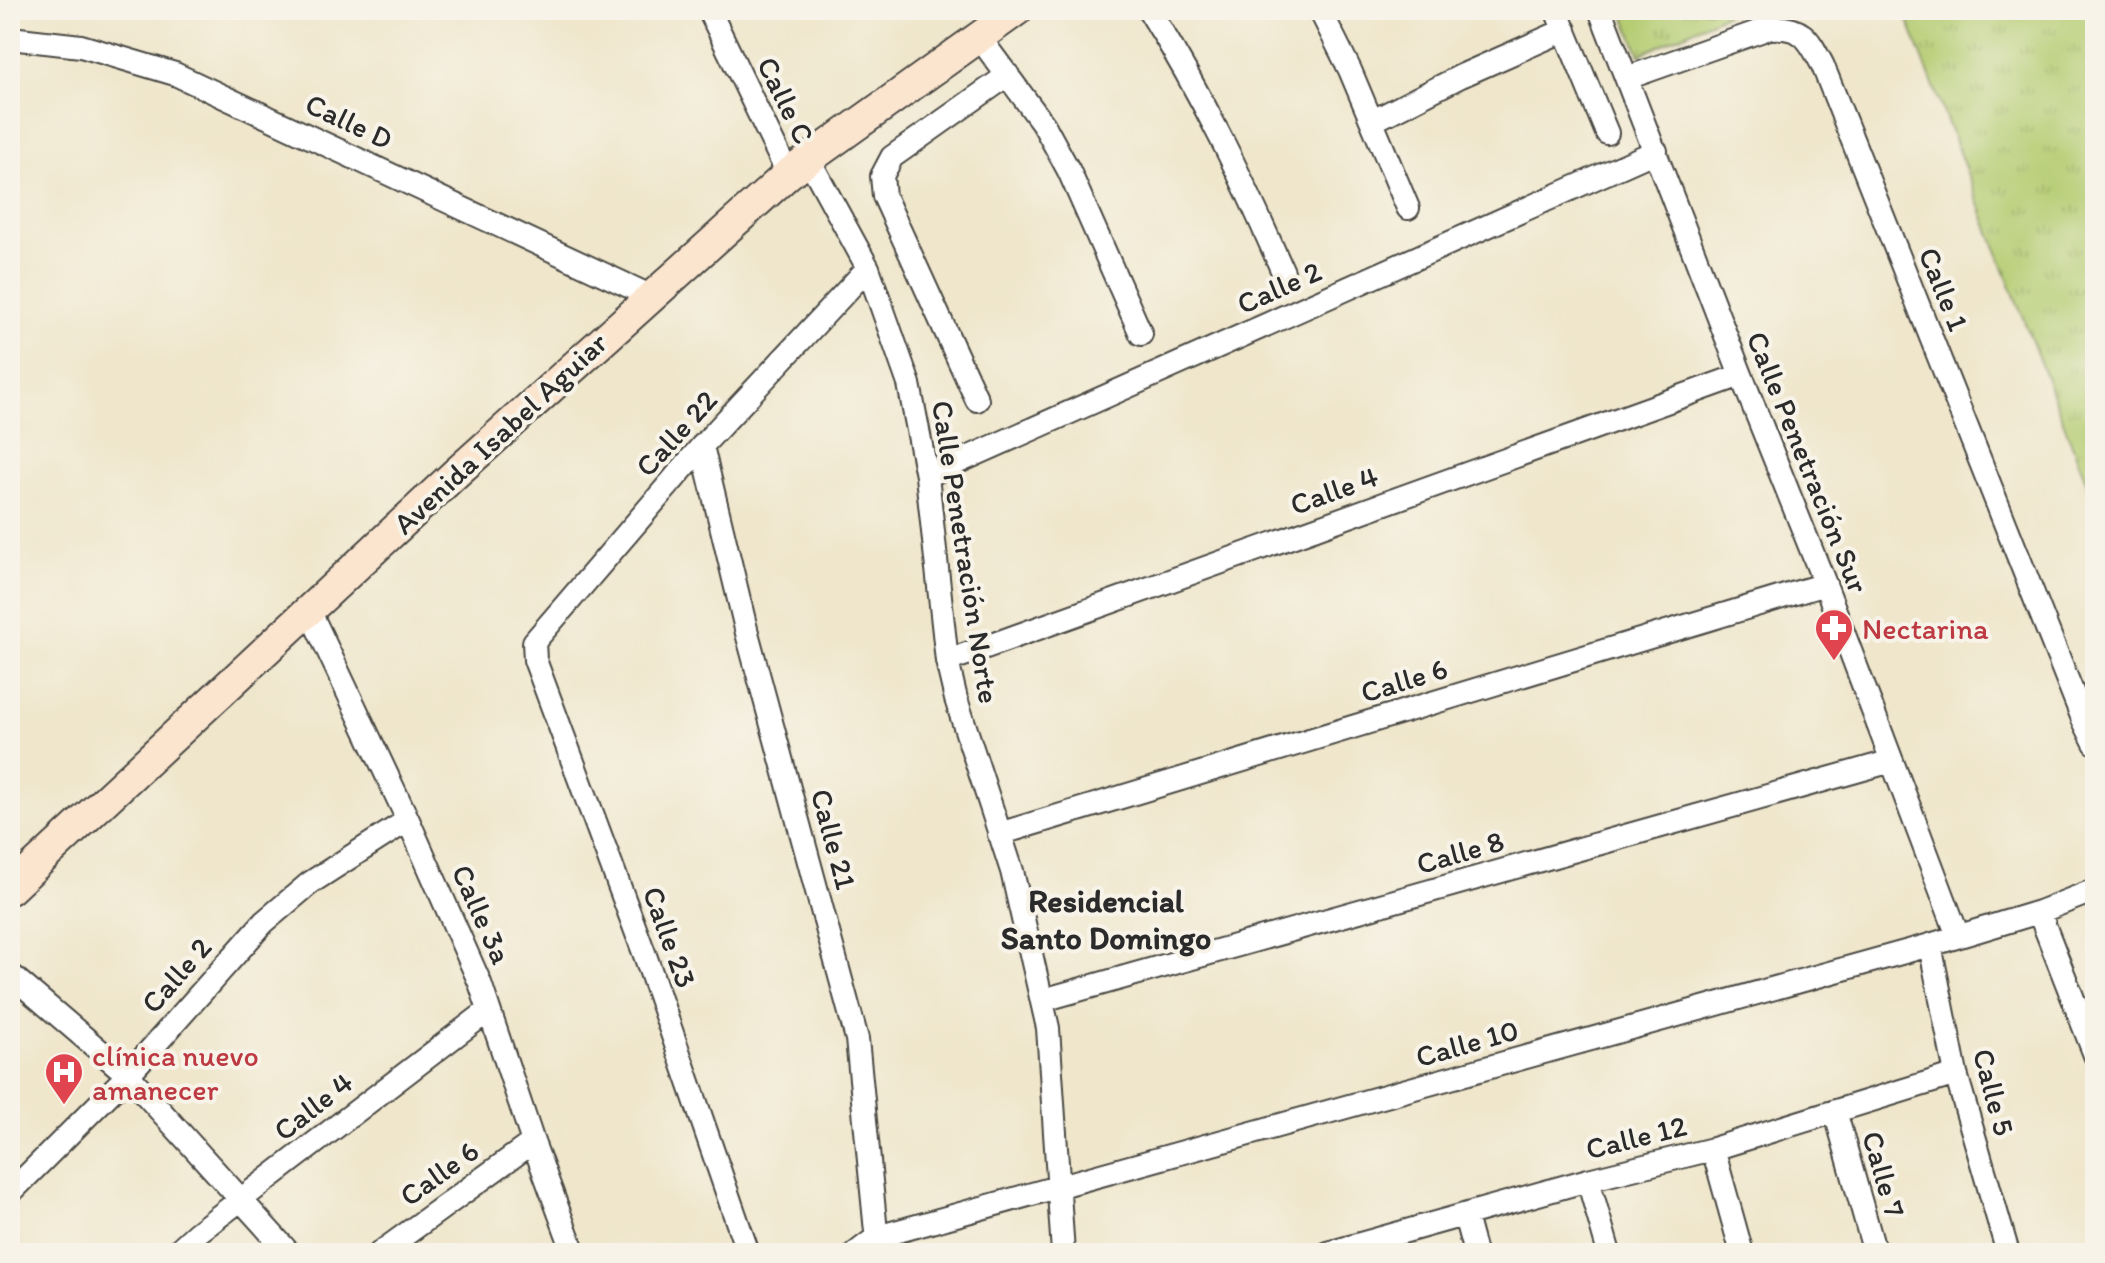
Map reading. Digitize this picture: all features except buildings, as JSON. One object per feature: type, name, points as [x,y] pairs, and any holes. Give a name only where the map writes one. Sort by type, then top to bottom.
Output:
[{"type":"main road","name":"Avenida Isabel Aguiar","points":[[10,889],[650,296],[798,166],[1017,10]]},
{"type":"street","name":"Calle C","points":[[709,10],[798,166]]},
{"type":"street","points":[[1149,10],[1203,100],[1235,162],[1283,272]]},
{"type":"street","points":[[1320,10],[1373,121],[1408,208]]},
{"type":"street","name":"Calle Penetración Sur","points":[[1600,10],[1825,584],[1958,936]]},
{"type":"street","points":[[1373,121],[1560,20],[1607,133]]},
{"type":"street","name":"Calle 1","points":[[1627,78],[1769,28],[1786,26],[1810,40],[2077,705],[2095,743]]},
{"type":"street","points":[[979,37],[1044,125],[1069,171],[1141,334]]},
{"type":"street","name":"Calle D","points":[[10,38],[81,46],[175,74],[650,296]]},
{"type":"street","points":[[977,400],[884,196],[882,176],[892,157],[1008,75]]},
{"type":"street","name":"Calle 2","points":[[927,476],[1656,151]]},
{"type":"street","name":"Calle Penetración Norte","points":[[798,166],[868,268],[909,384],[927,476],[947,661],[956,699],[1012,871],[1048,1028],[1063,1253]]},
{"type":"street","name":"Calle 22","points":[[534,642],[702,446],[868,268]]},
{"type":"street","name":"Calle 4","points":[[947,661],[1741,375]]},
{"type":"street","name":"Calle 21","points":[[702,446],[747,633],[857,1039],[878,1245]]},
{"type":"street","name":"Calle 6","points":[[999,834],[1825,584]]},
{"type":"street","name":"Calle 3a","points":[[309,610],[408,820],[480,983],[574,1253]]},
{"type":"street","name":"Calle 23","points":[[534,642],[535,660],[646,958],[748,1253]]},
{"type":"street","name":"Calle 8","points":[[1043,1000],[1892,761]]},
{"type":"street","name":"Calle 2","points":[[10,1193],[128,1075],[264,922],[310,883],[408,820]]},
{"type":"street","name":"Calle 10","points":[[856,1253],[1058,1189],[1930,945],[2039,912],[2095,890]]},
{"type":"street","points":[[2039,912],[2095,1055]]},
{"type":"street","name":"Calle 5","points":[[1930,945],[1956,1074],[2008,1253]]},
{"type":"street","points":[[10,974],[128,1075],[289,1253]]},
{"type":"street","name":"Calle 4","points":[[175,1253],[239,1200],[489,1010]]},
{"type":"street","name":"Calle 12","points":[[1341,1251],[1588,1180],[1713,1149],[1956,1074]]},
{"type":"street","name":"Calle 7","points":[[1835,1111],[1875,1253]]},
{"type":"street","name":"Calle 6","points":[[380,1253],[533,1142]]},
{"type":"street","points":[[1713,1149],[1742,1253]]},
{"type":"street","points":[[1588,1180],[1609,1253]]},
{"type":"street","points":[[1465,1216],[1475,1253]]},
{"type":"green space","points":[[1622,10],[1735,10],[1640,55]]},
{"type":"green space","points":[[1904,10],[2095,10],[2095,504]]},
{"type":"place","name":"Nectarina","points":[[1834,662]]},
{"type":"place","name":"clínica nuevo amanecer","points":[[64,1106]]},
{"type":"district","name":"Residencial Santo Domingo","points":[[1106,920]]}]
